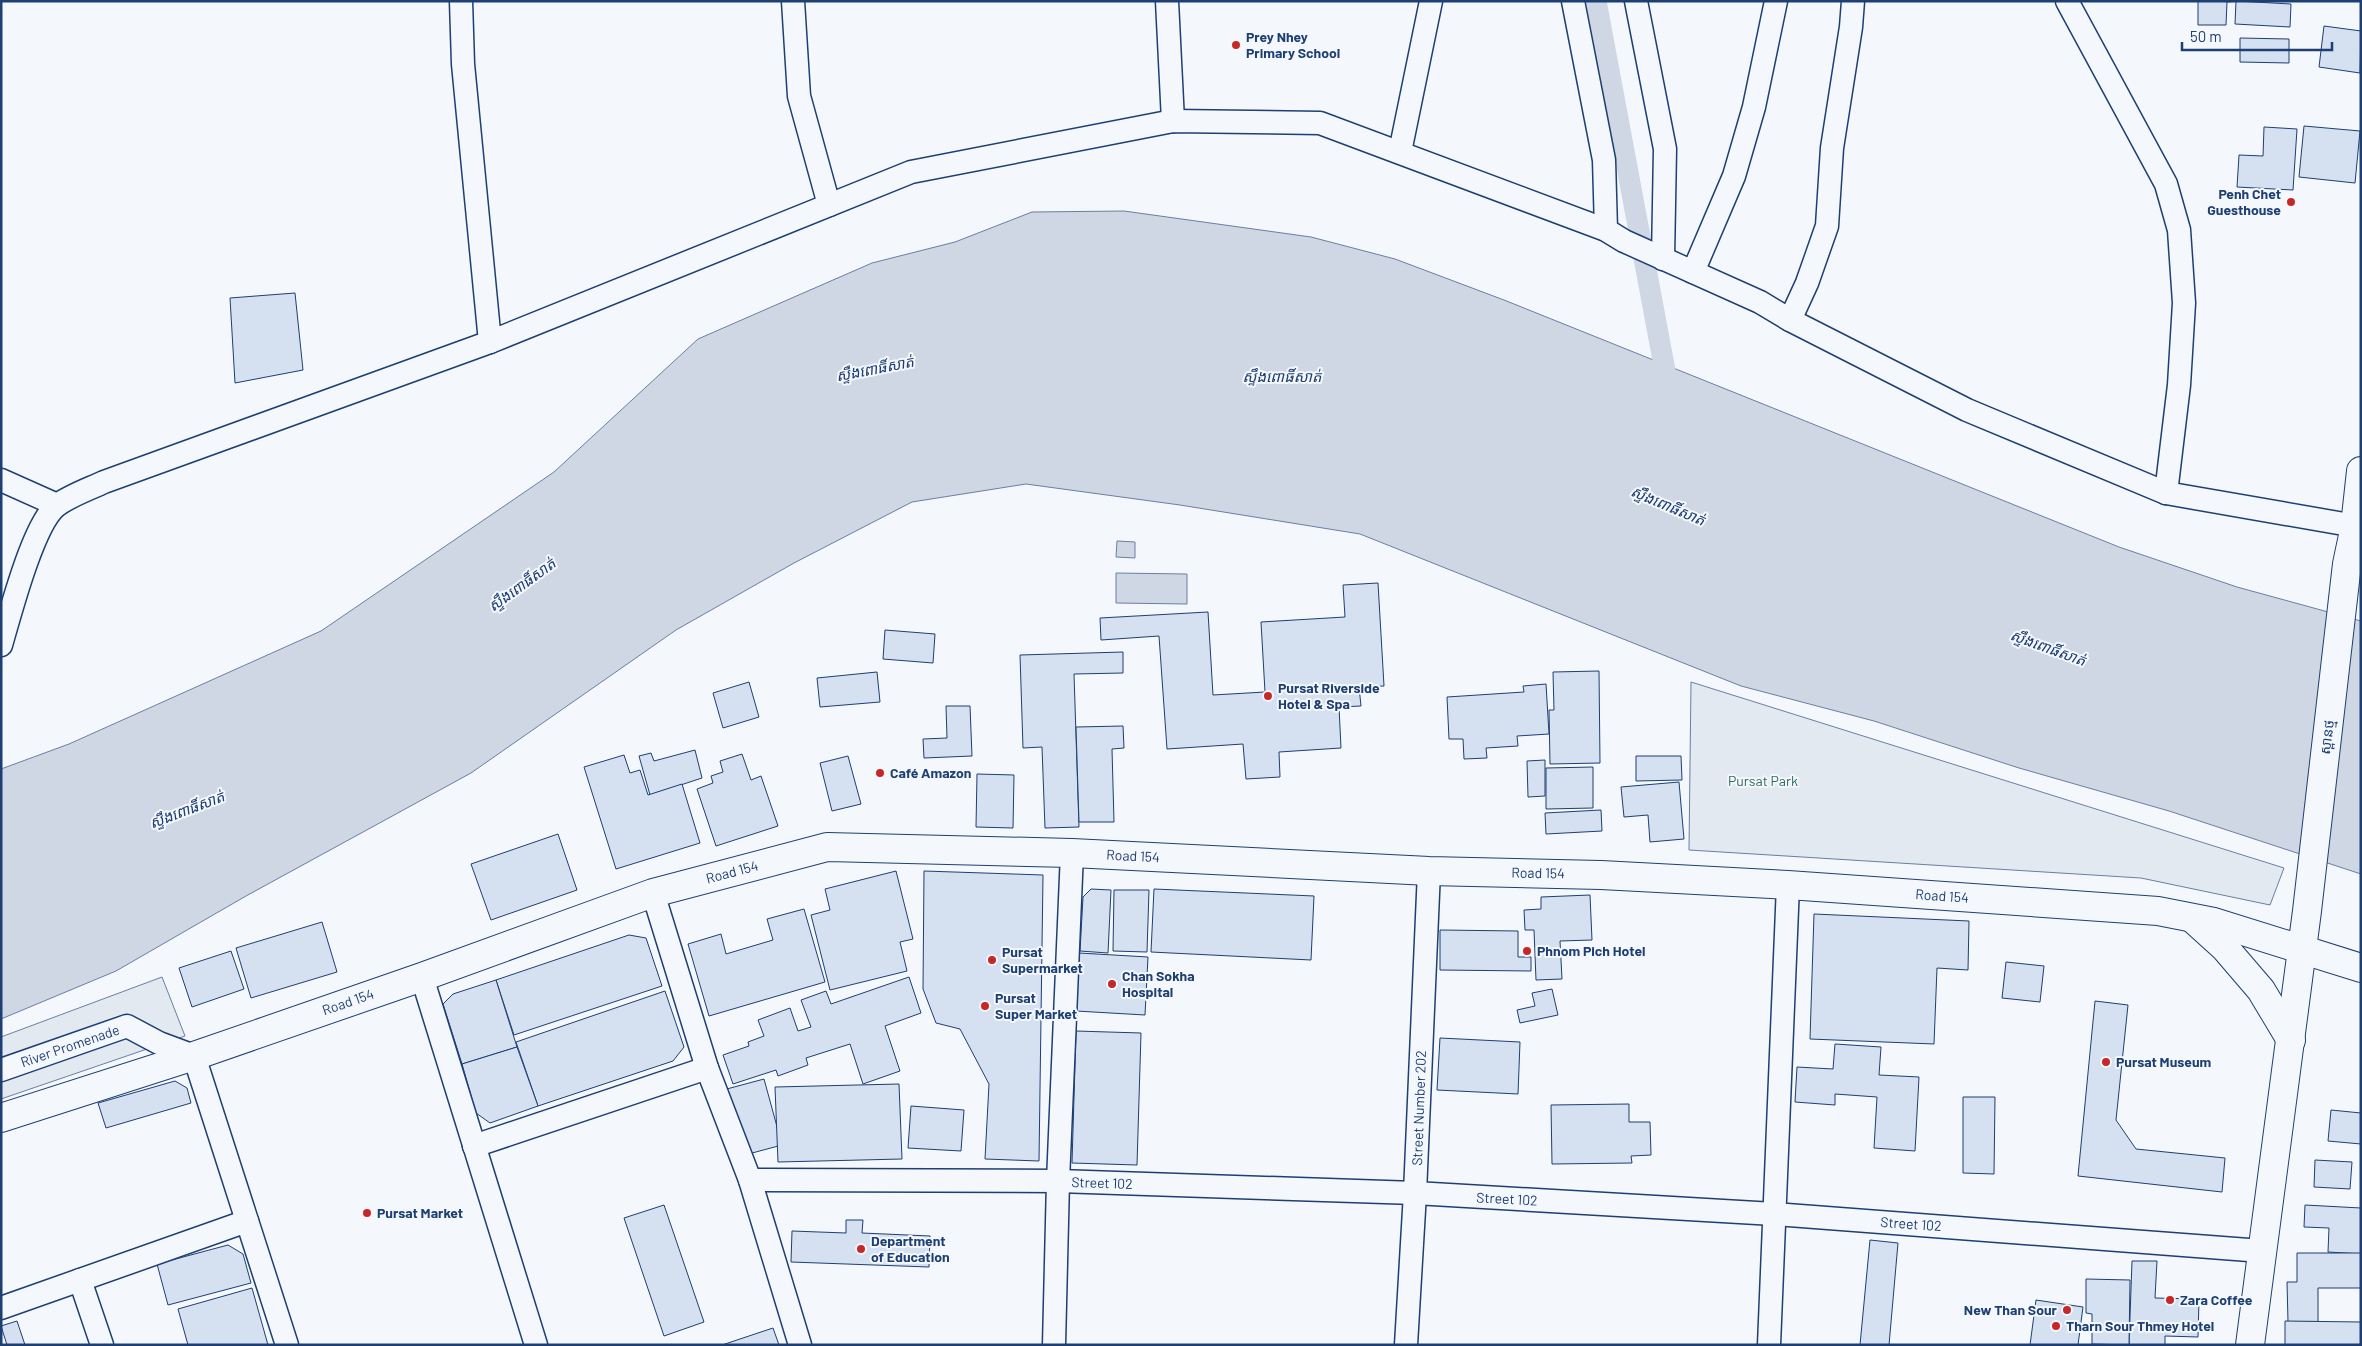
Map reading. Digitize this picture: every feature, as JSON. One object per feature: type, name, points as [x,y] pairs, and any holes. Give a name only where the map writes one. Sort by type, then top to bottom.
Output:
[{"type":"main road","name":"ស្ពានថ្ម","points":[[2250,1345],[2291,1040],[2347,564],[2358,527],[2361,471]]},
{"type":"main road","name":"Road 154","points":[[1,1118],[194,1056],[422,977],[653,893],[827,847],[1072,854],[1429,871],[1601,875],[2158,912],[2214,922],[2361,968]]},
{"type":"main road","points":[[2192,918],[2225,948],[2262,990],[2291,1040]]},
{"type":"street","points":[[461,1],[463,64],[490,342]]},
{"type":"street","points":[[794,1],[799,96],[829,205]]},
{"type":"street","points":[[1167,1],[1173,121]]},
{"type":"street","points":[[1400,152],[1431,1]]},
{"type":"street","points":[[1573,1],[1604,160],[1615,236]]},
{"type":"street","points":[[1636,1],[1665,149],[1658,256]]},
{"type":"street","points":[[1693,272],[1734,176],[1754,107],[1776,1]]},
{"type":"street","points":[[1790,320],[1808,283],[1827,226],[1832,148],[1851,27],[1853,1]]},
{"type":"street","points":[[2067,1],[2166,184],[2179,230],[2184,303],[2179,385],[2166,493]]},
{"type":"street","points":[[1,645],[10,610],[45,518],[57,505],[104,482],[490,342],[911,172],[1173,121],[1320,123],[1400,152],[1615,236],[1760,302],[1790,320],[1967,410],[2166,493],[2358,527]]},
{"type":"street","points":[[1,480],[57,505]]},
{"type":"street","points":[[1054,1345],[1058,1181],[1072,854]]},
{"type":"street","name":"Street Number 202","points":[[1406,1345],[1415,1193],[1429,871]]},
{"type":"street","points":[[1769,1345],[1788,886]]},
{"type":"street","points":[[653,893],[708,1068],[750,1180],[800,1345]]},
{"type":"street","points":[[422,977],[536,1345]]},
{"type":"street","name":"River Promenade","points":[[1,1070],[127,1026],[159,1043],[194,1056]]},
{"type":"street","points":[[194,1056],[287,1345]]},
{"type":"street","points":[[474,1146],[708,1068]]},
{"type":"street","name":"Street 102","points":[[750,1180],[1058,1181],[1415,1193],[1774,1214],[2262,1251]]},
{"type":"street","points":[[1,1308],[247,1221]]},
{"type":"street","points":[[80,1280],[102,1345]]},
{"type":"green space","name":"Pursat Park","points":[[1691,682],[2284,868],[2270,905],[2141,878],[1689,850]]},
{"type":"green space","points":[[162,977],[185,1036],[1,1099],[1,1037]]},
{"type":"water","name":"ស្ទឹងពោធិ៍សាត់","points":[[1124,211],[1311,237],[1395,259],[1504,300],[2119,547],[2237,587],[2361,621],[2361,874],[2169,811],[2019,768],[1874,721],[1741,686],[1360,534],[1180,505],[1026,484],[912,502],[794,563],[676,630],[471,773],[246,896],[116,971],[1,1019],[1,769],[69,744],[321,631],[554,472],[698,339],[872,263],[955,242],[1032,212]]},
{"type":"water","points":[[1117,541],[1135,542],[1135,558],[1116,557]]},
{"type":"water","points":[[1116,573],[1187,574],[1187,604],[1116,603]]},
{"type":"building","points":[[2198,1],[2242,1],[2227,2],[2226,25],[2198,25]]},
{"type":"building","points":[[2236,1],[2291,4],[2290,27],[2235,24]]},
{"type":"building","points":[[2324,26],[2361,31],[2360,73],[2319,67]]},
{"type":"building","points":[[2240,38],[2289,39],[2289,63],[2240,62]]},
{"type":"building","points":[[2304,126],[2360,131],[2355,183],[2299,177]]},
{"type":"building","points":[[2264,127],[2297,129],[2293,190],[2237,187],[2239,155],[2263,156]]},
{"type":"building","points":[[295,293],[303,370],[235,383],[230,298]]},
{"type":"building","points":[[1378,583],[1384,686],[1359,687],[1361,706],[1339,707],[1341,748],[1279,752],[1280,777],[1246,779],[1243,744],[1167,749],[1159,636],[1101,640],[1100,618],[1208,612],[1213,695],[1265,692],[1261,622],[1345,617],[1343,585]]},
{"type":"building","points":[[885,630],[935,634],[933,663],[883,659]]},
{"type":"building","points":[[1123,652],[1123,673],[1074,674],[1079,827],[1045,828],[1042,747],[1023,748],[1020,655]]},
{"type":"building","points":[[1599,671],[1600,763],[1550,764],[1549,710],[1554,710],[1553,672]]},
{"type":"building","points":[[877,672],[880,702],[820,707],[817,678]]},
{"type":"building","points":[[749,682],[759,717],[723,728],[713,693]]},
{"type":"building","points":[[1546,684],[1549,734],[1517,736],[1518,746],[1486,748],[1487,758],[1464,759],[1463,739],[1449,739],[1447,697],[1524,692],[1523,686]]},
{"type":"building","points":[[946,706],[970,706],[972,756],[924,758],[923,739],[947,738]]},
{"type":"building","points":[[1123,726],[1124,748],[1112,749],[1114,822],[1079,822],[1076,727]]},
{"type":"building","points":[[695,750],[702,778],[650,795],[639,756],[651,753],[654,761]]},
{"type":"building","points":[[742,754],[751,780],[761,776],[778,826],[716,846],[697,789],[713,783],[711,776],[723,772],[720,761]]},
{"type":"building","points":[[624,755],[630,773],[640,770],[648,795],[682,784],[700,843],[616,869],[584,767]]},
{"type":"building","points":[[848,756],[861,804],[832,811],[820,763]]},
{"type":"building","points":[[1636,756],[1681,756],[1682,780],[1636,781]]},
{"type":"building","points":[[1545,760],[1545,796],[1528,797],[1527,761]]},
{"type":"building","points":[[1593,767],[1593,808],[1546,809],[1546,768]]},
{"type":"building","points":[[977,774],[1014,775],[1013,828],[976,827]]},
{"type":"building","points":[[1679,782],[1684,839],[1650,842],[1648,815],[1624,817],[1621,787]]},
{"type":"building","points":[[1601,810],[1602,831],[1546,834],[1545,813]]},
{"type":"building","points":[[558,834],[577,890],[491,920],[471,864]]},
{"type":"building","points":[[896,871],[913,939],[900,942],[907,971],[830,990],[811,915],[830,910],[825,889]]},
{"type":"building","name":"Pursat Super Market","points":[[924,871],[1043,875],[1039,1161],[985,1159],[989,1084],[960,1029],[936,1023],[923,989]]},
{"type":"building","points":[[1091,889],[1111,890],[1108,953],[1080,951],[1083,897]]},
{"type":"building","points":[[1154,889],[1314,896],[1311,960],[1151,952]]},
{"type":"building","points":[[1114,890],[1149,890],[1147,952],[1113,951]]},
{"type":"building","points":[[1590,895],[1592,940],[1560,941],[1562,979],[1536,980],[1534,930],[1525,930],[1524,910],[1541,909],[1541,897]]},
{"type":"building","points":[[804,909],[825,982],[709,1016],[688,944],[721,934],[726,954],[773,940],[767,919]]},
{"type":"building","points":[[1814,914],[1969,921],[1968,970],[1937,968],[1934,1044],[1810,1039]]},
{"type":"building","points":[[322,922],[337,972],[251,998],[236,948]]},
{"type":"building","points":[[1440,930],[1518,931],[1518,957],[1531,957],[1531,971],[1440,970]]},
{"type":"building","points":[[629,935],[646,938],[662,986],[514,1035],[496,980]]},
{"type":"building","points":[[231,951],[244,989],[192,1007],[179,968]]},
{"type":"building","name":"Chan Sokha Hospital","points":[[1079,953],[1148,957],[1145,1015],[1076,1011]]},
{"type":"building","points":[[2006,962],[2044,966],[2040,1002],[2002,998]]},
{"type":"building","points":[[909,977],[921,1013],[885,1026],[900,1071],[863,1084],[850,1044],[806,1058],[808,1065],[778,1076],[776,1070],[733,1084],[723,1055],[749,1046],[748,1042],[764,1036],[758,1020],[790,1008],[798,1031],[811,1027],[801,1000],[826,991],[831,1004]]},
{"type":"building","points":[[496,980],[517,1047],[462,1064],[443,1004],[453,994]]},
{"type":"building","points":[[1552,989],[1558,1015],[1520,1023],[1517,1010],[1535,1006],[1532,993]]},
{"type":"building","points":[[665,991],[684,1047],[673,1061],[538,1106],[516,1042]]},
{"type":"building","name":"Pursat Museum","points":[[2095,1001],[2128,1005],[2116,1120],[2136,1149],[2225,1158],[2222,1192],[2078,1176]]},
{"type":"building","points":[[1076,1031],[1141,1033],[1137,1165],[1072,1163]]},
{"type":"building","points":[[1440,1038],[1520,1042],[1518,1094],[1437,1090]]},
{"type":"building","points":[[1835,1044],[1881,1047],[1879,1075],[1919,1077],[1915,1151],[1874,1148],[1877,1097],[1835,1094],[1835,1105],[1795,1102],[1797,1067],[1833,1069]]},
{"type":"building","points":[[517,1047],[538,1106],[490,1123],[476,1113],[462,1064]]},
{"type":"building","points":[[764,1079],[782,1145],[741,1156],[723,1090]]},
{"type":"building","points":[[175,1081],[187,1088],[191,1103],[106,1128],[98,1103]]},
{"type":"building","points":[[899,1084],[902,1159],[778,1162],[775,1087]]},
{"type":"building","points":[[1963,1097],[1995,1097],[1994,1174],[1963,1173]]},
{"type":"building","points":[[1629,1104],[1629,1122],[1650,1122],[1651,1155],[1631,1156],[1632,1163],[1552,1164],[1551,1105]]},
{"type":"building","points":[[911,1106],[964,1110],[961,1151],[908,1148]]},
{"type":"building","points":[[2331,1110],[2361,1113],[2361,1144],[2328,1141]]},
{"type":"building","points":[[2315,1160],[2352,1162],[2350,1189],[2314,1187]]},
{"type":"building","points":[[664,1205],[704,1322],[664,1336],[624,1218]]},
{"type":"building","points":[[2305,1205],[2361,1208],[2361,1254],[2328,1252],[2329,1228],[2304,1227]]},
{"type":"building","name":"Department of Education","points":[[846,1220],[863,1220],[862,1233],[930,1236],[929,1267],[791,1262],[792,1231],[846,1233]]},
{"type":"building","points":[[1870,1240],[1898,1243],[1889,1345],[1860,1345]]},
{"type":"building","points":[[228,1245],[243,1254],[251,1283],[168,1305],[157,1264]]},
{"type":"building","points":[[2297,1253],[2361,1253],[2361,1288],[2318,1288],[2318,1322],[2288,1322],[2287,1282],[2297,1282]]},
{"type":"building","points":[[2132,1261],[2157,1261],[2155,1298],[2199,1299],[2198,1337],[2165,1336],[2165,1345],[2129,1345]]},
{"type":"building","points":[[2086,1279],[2130,1280],[2129,1345],[2092,1344],[2092,1314],[2086,1313]]},
{"type":"building","points":[[252,1288],[268,1345],[188,1345],[178,1309]]},
{"type":"building","name":"Tharn Sour Thmey Hotel","points":[[2036,1300],[2083,1307],[2078,1345],[2030,1345]]},
{"type":"building","points":[[17,1321],[25,1345],[7,1345],[1,1326]]},
{"type":"building","points":[[2285,1321],[2361,1322],[2361,1345],[2285,1345]]},
{"type":"building","points":[[773,1328],[779,1345],[722,1345]]},
{"type":"waterway","points":[[1596,1],[1669,392]]},
{"type":"place","name":"Prey Nhey Primary School","points":[[1236,45]]},
{"type":"place","name":"Penh Chet Guesthouse","points":[[2291,202]]},
{"type":"place","name":"Pursat Riverside Hotel & Spa","points":[[1268,696]]},
{"type":"place","name":"Café Amazon","points":[[880,773]]},
{"type":"place","name":"Phnom Pich Hotel","points":[[1527,951]]},
{"type":"place","name":"Pursat Supermarket","points":[[992,960]]},
{"type":"place","name":"Chan Sokha Hospital","points":[[1112,984]]},
{"type":"place","name":"Pursat Super Market","points":[[985,1006]]},
{"type":"place","name":"Pursat Museum","points":[[2106,1062]]},
{"type":"place","name":"Pursat Market","points":[[367,1213]]},
{"type":"place","name":"Department of Education","points":[[861,1249]]},
{"type":"place","name":"Zara Coffee","points":[[2170,1300]]},
{"type":"place","name":"New Than Sour","points":[[2067,1310]]},
{"type":"place","name":"Tharn Sour Thmey Hotel","points":[[2056,1326]]}]
